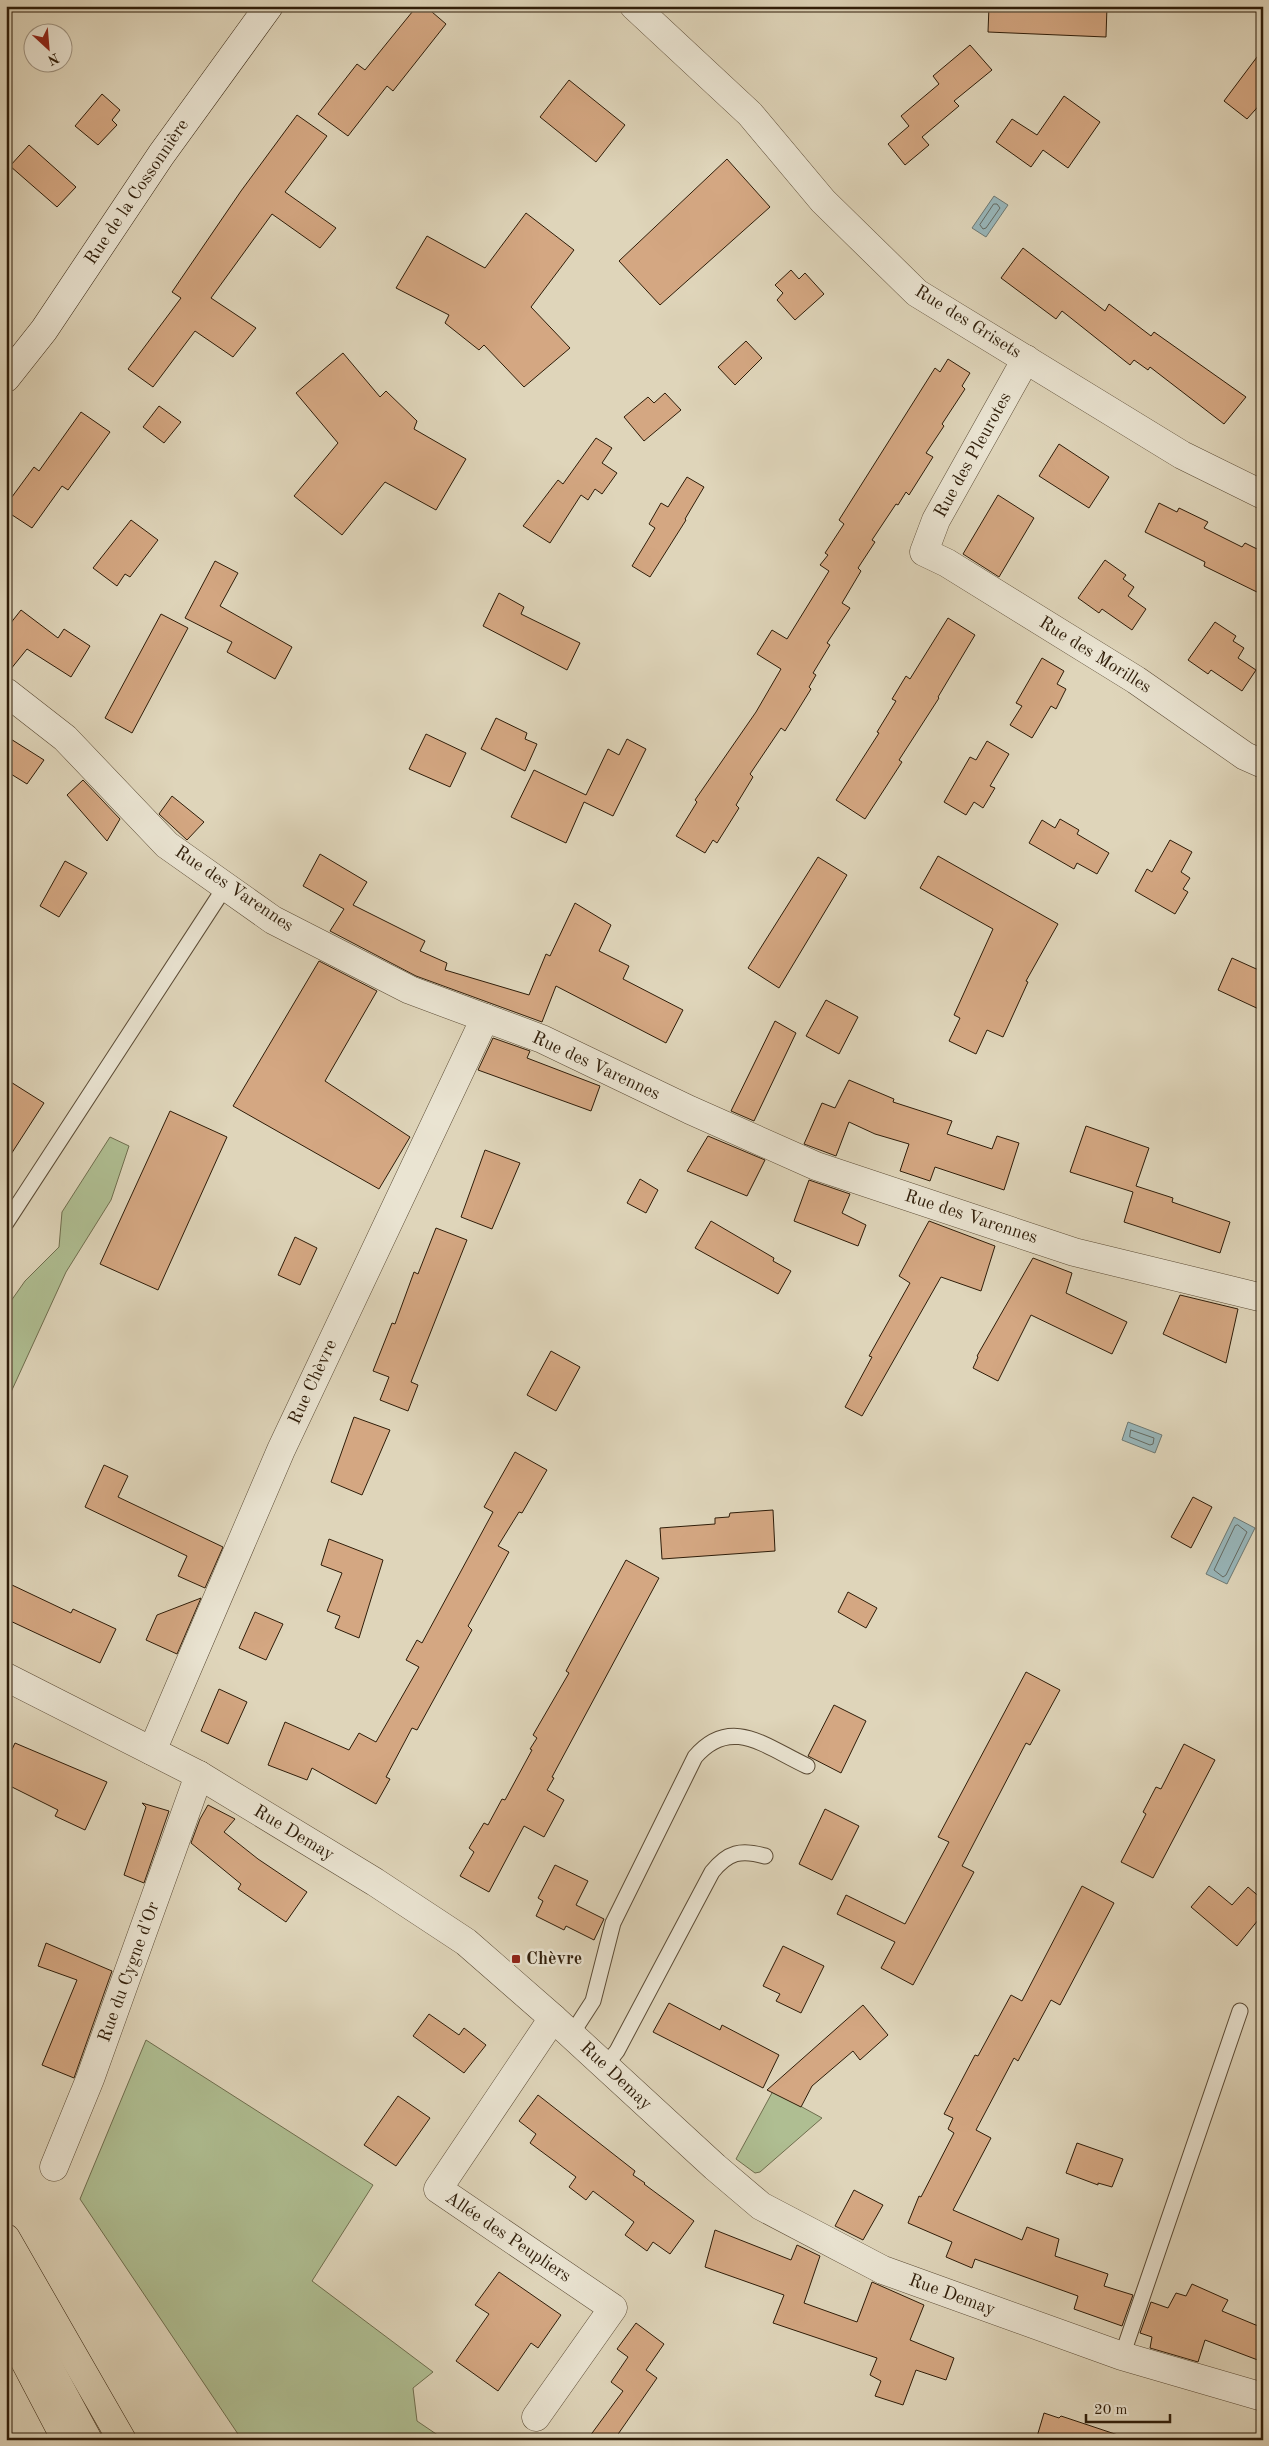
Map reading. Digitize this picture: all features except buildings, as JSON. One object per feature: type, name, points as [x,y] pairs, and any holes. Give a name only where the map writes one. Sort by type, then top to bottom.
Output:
[{"type":"main road","points":[[6,2238],[122,2440]]},
{"type":"main road","points":[[6,2288],[88,2440]]},
{"type":"main road","points":[[6,2324],[66,2440]]},
{"type":"street","name":"Rue de la Cossonnière","points":[[6,378],[44,330],[161,155],[269,6]]},
{"type":"street","name":"Rue des Grisets","points":[[634,6],[750,114],[823,200],[917,293],[1182,455],[1263,495]]},
{"type":"street","name":"Rue des Pleurotes","points":[[924,552],[936,520],[1026,359]]},
{"type":"street","name":"Rue des Morilles","points":[[924,552],[947,563],[1128,675],[1245,756],[1263,764]]},
{"type":"street","name":"Rue des Varennes","points":[[6,692],[65,738],[167,845],[273,920],[410,990],[542,1039],[690,1110],[816,1166],[1074,1252],[1263,1298]]},
{"type":"street","name":"Rue Chèvre","points":[[152,1751],[281,1450],[485,1018]]},
{"type":"street","name":"Rue Demay","points":[[6,1677],[199,1775],[376,1882],[466,1942],[562,2026],[715,2167],[761,2206],[884,2270],[1122,2356],[1263,2397]]},
{"type":"street","name":"Rue du Cygne d'Or","points":[[54,2167],[90,2079],[199,1775]]},
{"type":"street","name":"Allée des Peupliers","points":[[536,2417],[613,2308],[438,2189],[562,2026]]},
{"type":"lane","points":[[6,1223],[225,887]]},
{"type":"lane","points":[[562,2026],[593,2001],[612,1923],[695,1757],[702,1749],[708,1743],[724,1736],[739,1735],[807,1766]]},
{"type":"lane","points":[[605,2066],[617,2051],[719,1862],[739,1852],[750,1851],[765,1856]]},
{"type":"lane","points":[[1122,2356],[1240,2012]]},
{"type":"green space","points":[[110,1137],[129,1146],[111,1200],[66,1272],[6,1403],[6,1308],[25,1281],[59,1247],[62,1212]]},
{"type":"green space","points":[[146,2040],[373,2185],[312,2281],[433,2372],[413,2388],[417,2421],[445,2440],[242,2440],[80,2199]]},
{"type":"green space","points":[[773,2091],[822,2118],[760,2172],[755,2173],[736,2159]]},
{"type":"water","points":[[994,196],[1008,205],[986,237],[972,228]]},
{"type":"water","points":[[1128,1422],[1162,1435],[1155,1453],[1122,1440]]},
{"type":"water","points":[[1234,1517],[1255,1528],[1227,1584],[1206,1574]]},
{"type":"place","name":"Chèvre","points":[[516,1959]]}]
